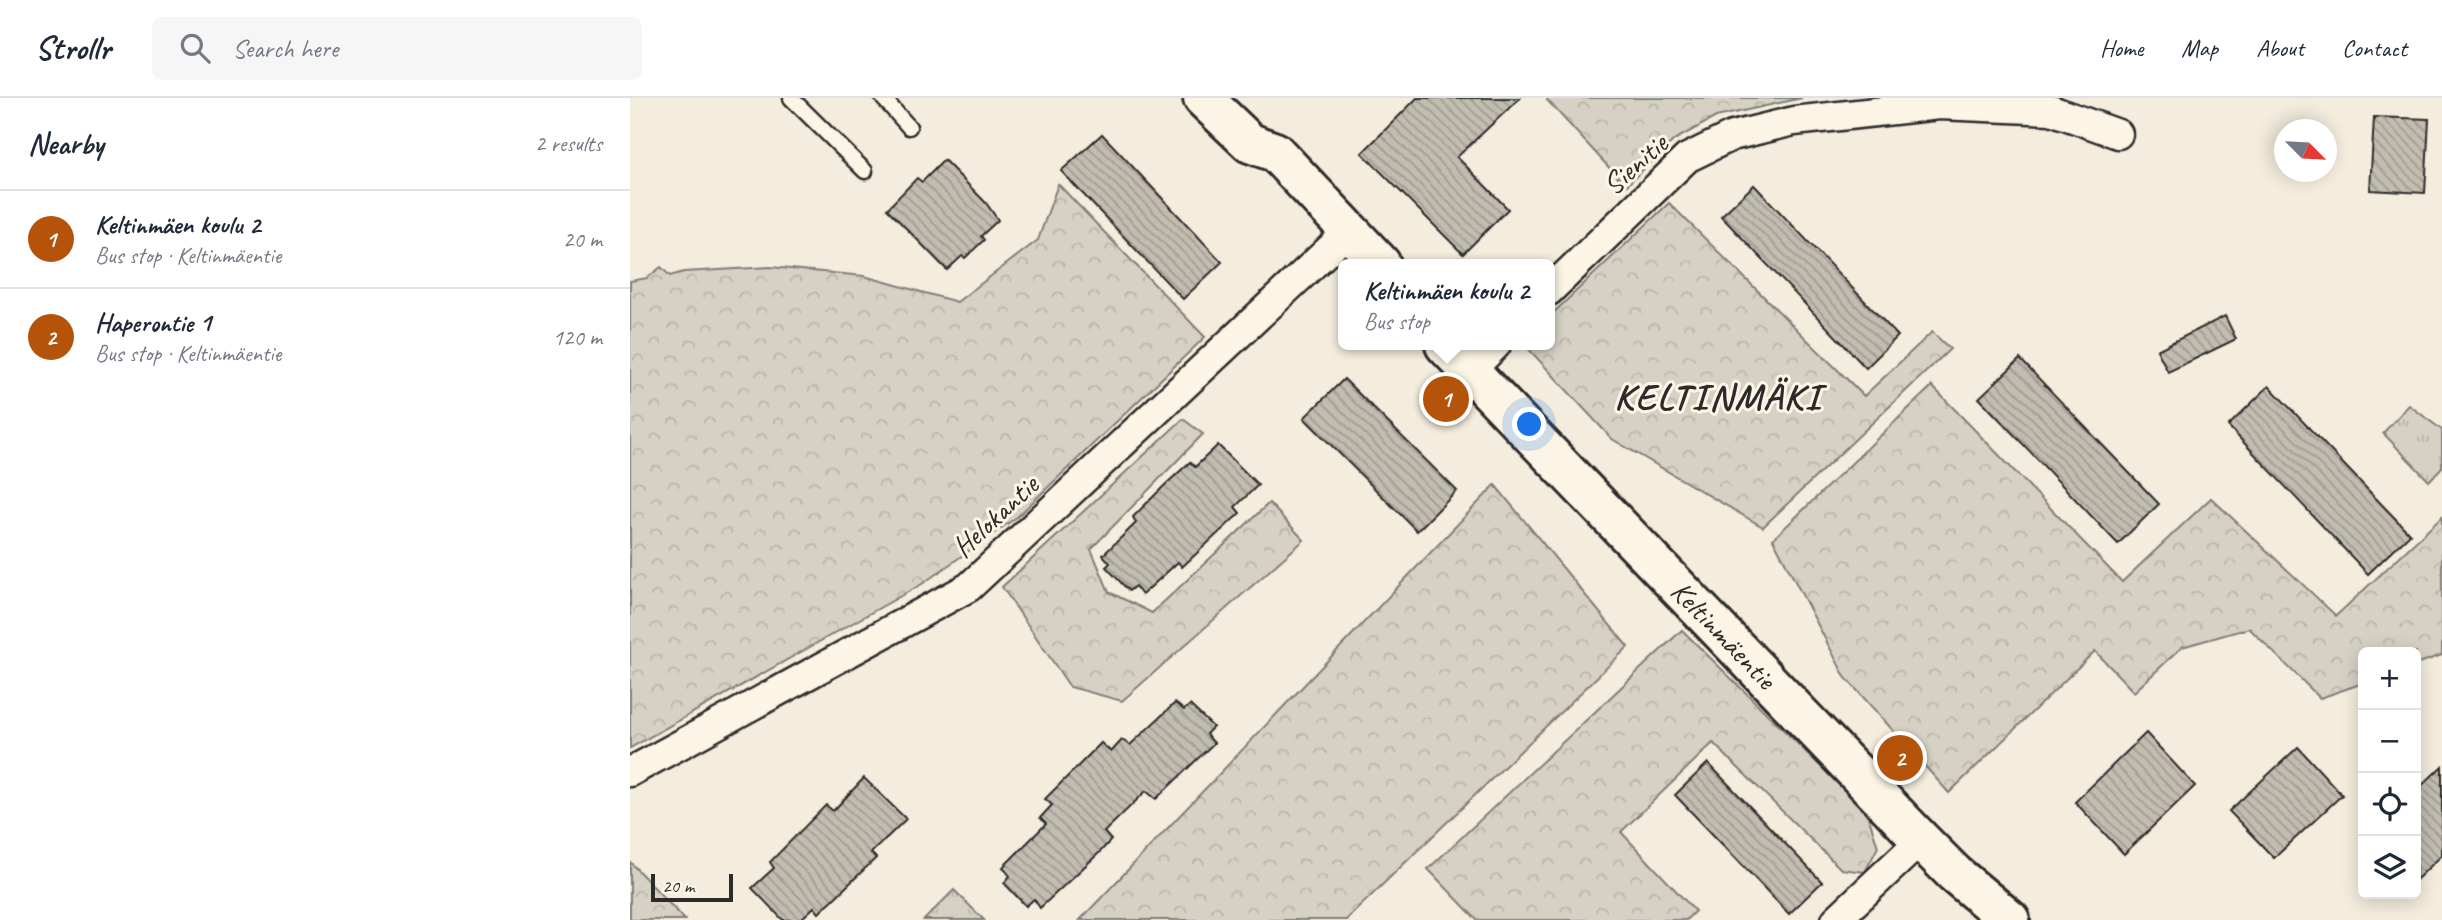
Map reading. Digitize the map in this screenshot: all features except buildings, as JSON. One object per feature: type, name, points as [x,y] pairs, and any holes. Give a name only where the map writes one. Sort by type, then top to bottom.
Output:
[{"type":"main road","points":[[1203,98],[1250,143],[1275,152],[1343,247],[1370,259]]},
{"type":"main road","name":"Keltinmäentie","points":[[1470,353],[1920,841],[2010,920]]},
{"type":"street","name":"Sienitie","points":[[1555,285],[1687,158],[1732,136],[1794,121],[1939,105],[1999,102],[2051,110],[2118,134]]},
{"type":"street","name":"Helokantie","points":[[630,772],[969,587],[1343,247]]},
{"type":"street","points":[[1836,920],[1920,841]]},
{"type":"lane","points":[[791,98],[865,171]]},
{"type":"lane","points":[[883,98],[909,127]]},
{"type":"green space","points":[[1548,98],[1802,98],[1716,117],[1674,140],[1626,186]]},
{"type":"green space","points":[[1058,184],[1205,337],[1017,517],[922,584],[630,748],[630,281],[647,278],[661,267],[670,276],[684,272],[770,267],[864,276],[957,302],[1038,240]]},
{"type":"green space","points":[[1669,203],[1864,396],[1932,332],[1950,349],[1763,527],[1612,439],[1530,350],[1555,350],[1555,311]]},
{"type":"green space","points":[[1932,386],[2122,582],[2211,498],[2336,616],[2442,517],[2442,655],[2421,662],[2421,647],[2358,647],[2358,685],[2320,698],[2249,628],[2182,647],[2134,692],[2095,651],[1949,793],[1845,677],[1773,539]]},
{"type":"green space","points":[[2409,405],[2442,430],[2442,467],[2429,481],[2383,433]]},
{"type":"green space","points":[[1183,419],[1203,434],[1091,549],[1109,592],[1152,613],[1269,503],[1304,540],[1122,701],[1070,687],[1002,587]]},
{"type":"green space","points":[[1495,485],[1628,647],[1346,920],[1080,920]]},
{"type":"green space","points":[[1682,630],[1867,812],[1878,847],[1865,872],[1841,869],[1713,743],[1621,832],[1695,911],[1686,920],[1477,920],[1428,869]]},
{"type":"green space","points":[[630,862],[685,920],[630,920]]},
{"type":"green space","points":[[954,890],[984,920],[924,920]]},
{"type":"place","name":"Keltinmäen koulu 2","points":[[1446,399]]},
{"type":"place","name":"Haperontie 1","points":[[1900,758]]},
{"type":"district","name":"KELTINMÄKI","points":[[1718,396]]}]
